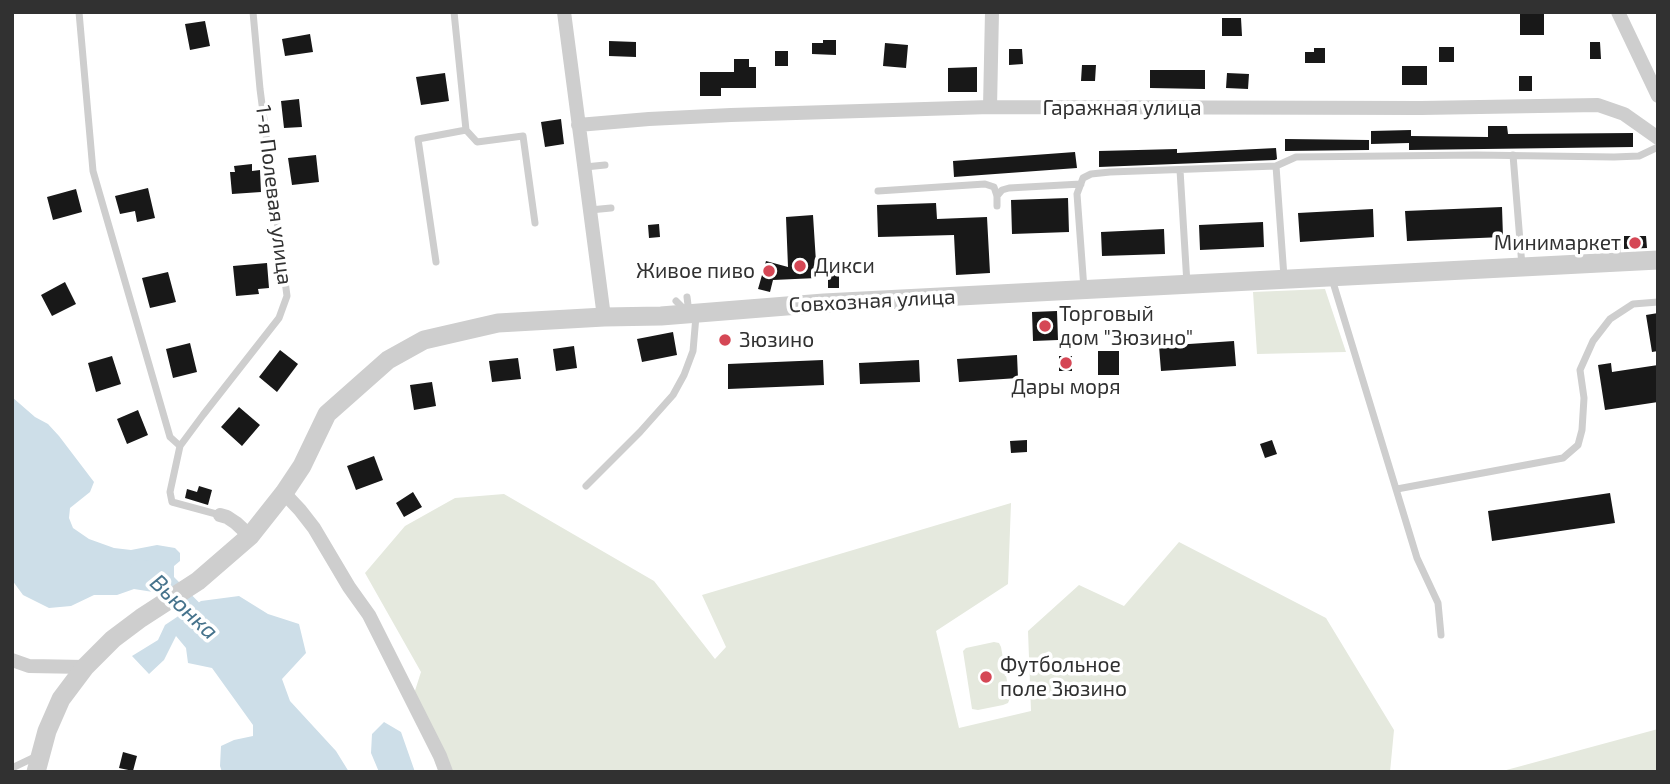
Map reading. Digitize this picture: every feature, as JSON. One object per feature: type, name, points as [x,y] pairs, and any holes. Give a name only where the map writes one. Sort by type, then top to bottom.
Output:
[{"type":"street","points":[[564,12],[604,317]]},
{"type":"street","points":[[990,107],[992,12]]},
{"type":"street","points":[[1618,12],[1658,96]]},
{"type":"street","name":"Гаражная улица","points":[[578,125],[731,115],[990,107],[1421,108],[1598,105],[1624,114],[1658,138]]},
{"type":"street","name":"Совхозная улица","points":[[38,763],[47,731],[61,699],[85,667],[113,639],[198,582],[250,536],[302,466],[327,414],[388,360],[424,341],[498,323],[661,316],[687,306],[824,303],[1522,267],[1617,253],[1658,260]]},
{"type":"street","points":[[284,493],[314,528],[369,615],[446,772]]},
{"type":"street","points":[[220,515],[236,523],[250,536]]},
{"type":"street","points":[[12,660],[29,666],[85,667]]},
{"type":"lane","points":[[79,12],[93,171],[170,437],[180,446]]},
{"type":"lane","name":"1-я Полевая улица","points":[[220,515],[172,502],[170,492],[180,446],[279,318],[286,296],[253,12]]},
{"type":"lane","points":[[454,12],[466,130],[477,142],[523,136],[535,223]]},
{"type":"lane","points":[[436,262],[418,139],[466,130]]},
{"type":"lane","points":[[1084,289],[1077,194],[1083,178],[1091,174],[1276,166],[1296,157],[1639,156],[1658,147]]},
{"type":"lane","points":[[1513,155],[1522,267]]},
{"type":"lane","points":[[584,167],[605,165]]},
{"type":"lane","points":[[1276,166],[1284,279]]},
{"type":"lane","points":[[1180,170],[1187,284]]},
{"type":"lane","points":[[878,191],[985,184],[994,187],[997,206]]},
{"type":"lane","points":[[997,196],[1002,190],[1009,188],[1081,184]]},
{"type":"lane","points":[[590,210],[611,208]]},
{"type":"lane","points":[[1331,277],[1417,558],[1438,603],[1441,635]]},
{"type":"lane","points":[[1396,489],[1563,458],[1578,445],[1582,430],[1584,398],[1580,369],[1593,341],[1610,319],[1633,304],[1658,302]]},
{"type":"lane","points":[[586,486],[673,395],[693,351],[687,306]]},
{"type":"lane","points":[[12,768],[38,763]]},
{"type":"shaded area","points":[[1325,289],[1346,352],[1257,354],[1253,292]]},
{"type":"shaded area","points":[[12,397],[35,417],[48,424],[94,482],[90,492],[70,508],[69,518],[73,528],[89,539],[114,548],[131,550],[157,545],[175,548],[180,553],[180,561],[174,566],[174,579],[153,592],[134,589],[117,595],[94,595],[71,606],[49,608],[23,595],[12,580]]},
{"type":"shaded area","points":[[504,494],[654,581],[715,659],[726,647],[702,595],[1011,503],[1008,584],[936,631],[959,728],[1031,711],[1028,631],[1079,585],[1124,606],[1179,542],[1326,618],[1394,730],[1390,772],[439,772],[412,700],[421,672],[365,573],[405,526],[455,498]]},
{"type":"shaded area","points":[[239,596],[268,614],[299,624],[306,653],[282,679],[290,701],[336,751],[349,772],[222,772],[221,746],[253,736],[253,725],[212,668],[188,663],[186,648],[176,636],[164,660],[149,674],[132,656],[158,640],[165,625],[201,601]]},
{"type":"shaded area","name":"Футбольное поле Зюзино","points":[[994,642],[1001,647],[1010,698],[1008,703],[1003,705],[972,709],[963,651]]},
{"type":"shaded area","points":[[384,722],[401,732],[415,772],[379,772],[371,753],[372,734]]},
{"type":"shaded area","points":[[1658,729],[1658,772],[1499,772]]},
{"type":"building","points":[[1520,12],[1544,12],[1544,35],[1520,35]]},
{"type":"building","points":[[1222,18],[1241,18],[1242,36],[1222,36]]},
{"type":"building","points":[[205,21],[210,46],[190,50],[185,24]]},
{"type":"building","points":[[310,34],[313,52],[285,56],[282,39]]},
{"type":"building","points":[[823,40],[836,40],[836,55],[812,54],[812,43],[823,43]]},
{"type":"building","points":[[609,41],[636,42],[636,57],[609,56]]},
{"type":"building","points":[[1590,42],[1600,42],[1601,59],[1590,59]]},
{"type":"building","points":[[885,43],[908,45],[906,68],[883,66]]},
{"type":"building","points":[[1439,47],[1454,47],[1454,62],[1439,62]]},
{"type":"building","points":[[1314,48],[1325,48],[1325,63],[1305,63],[1305,52],[1314,52]]},
{"type":"building","points":[[1009,49],[1022,49],[1023,64],[1009,65]]},
{"type":"building","points":[[775,51],[788,51],[788,66],[775,66]]},
{"type":"building","points":[[734,59],[749,59],[749,67],[756,67],[756,88],[721,88],[721,96],[700,96],[700,72],[734,72]]},
{"type":"building","points":[[1082,65],[1096,65],[1095,81],[1081,81]]},
{"type":"building","points":[[1402,66],[1427,66],[1427,85],[1402,85]]},
{"type":"building","points":[[977,67],[977,92],[948,92],[948,68]]},
{"type":"building","points":[[1150,70],[1205,70],[1205,89],[1150,88]]},
{"type":"building","points":[[445,73],[449,101],[421,105],[416,77]]},
{"type":"building","points":[[1227,73],[1249,74],[1248,89],[1226,88]]},
{"type":"building","points":[[1519,76],[1532,76],[1532,91],[1519,91]]},
{"type":"building","points":[[299,99],[302,127],[284,128],[281,101]]},
{"type":"building","points":[[561,119],[564,144],[545,147],[541,122]]},
{"type":"building","points":[[1488,126],[1507,126],[1508,134],[1633,133],[1633,147],[1409,150],[1409,143],[1371,144],[1371,131],[1411,130],[1411,136],[1488,137]]},
{"type":"building","points":[[1285,139],[1369,140],[1369,150],[1285,151]]},
{"type":"building","points":[[1276,148],[1275,160],[1099,167],[1099,151],[1177,149],[1177,153]]},
{"type":"building","points":[[1075,152],[1077,168],[954,177],[953,161]]},
{"type":"building","points":[[316,155],[319,182],[292,185],[288,158]]},
{"type":"building","points":[[252,164],[252,171],[260,170],[261,192],[232,194],[230,172],[235,172],[234,166]]},
{"type":"building","points":[[148,188],[155,218],[137,222],[135,211],[120,214],[115,196]]},
{"type":"building","points":[[76,189],[82,212],[53,220],[47,197]]},
{"type":"building","points":[[1068,198],[1069,232],[1012,234],[1011,200]]},
{"type":"building","points":[[936,203],[937,219],[987,217],[990,273],[956,275],[954,235],[878,237],[877,205]]},
{"type":"building","points":[[1502,207],[1503,237],[1407,241],[1405,211]]},
{"type":"building","points":[[1373,209],[1374,237],[1300,242],[1298,213]]},
{"type":"building","points":[[813,215],[817,278],[773,280],[770,292],[758,289],[766,261],[788,267],[786,217]]},
{"type":"building","points":[[1263,222],[1264,247],[1200,250],[1199,225]]},
{"type":"building","points":[[659,224],[660,237],[649,238],[648,225]]},
{"type":"building","points":[[1164,229],[1165,254],[1102,256],[1101,232]]},
{"type":"building","name":"Минимаркет","points":[[1624,236],[1646,236],[1647,248],[1624,249]]},
{"type":"building","points":[[267,263],[269,288],[258,289],[259,294],[236,296],[233,266]]},
{"type":"building","points":[[168,272],[176,302],[150,308],[142,278]]},
{"type":"building","points":[[828,274],[839,275],[839,288],[828,288]]},
{"type":"building","points":[[65,282],[76,304],[52,316],[41,295]]},
{"type":"building","name":"Торговый дом \"Зюзино\"","points":[[1057,311],[1058,340],[1033,341],[1032,312]]},
{"type":"building","points":[[1658,313],[1658,351],[1652,352],[1646,315]]},
{"type":"building","points":[[673,332],[677,355],[642,362],[637,339]]},
{"type":"building","points":[[1234,341],[1236,366],[1161,371],[1159,346]]},
{"type":"building","points":[[190,343],[197,372],[173,378],[166,349]]},
{"type":"building","points":[[574,346],[577,368],[556,371],[553,349]]},
{"type":"building","points":[[280,350],[298,364],[277,392],[259,377]]},
{"type":"building","points":[[1098,351],[1119,351],[1119,375],[1098,375]]},
{"type":"building","points":[[1017,355],[1018,378],[959,382],[957,359]]},
{"type":"building","points":[[112,356],[121,384],[96,392],[88,363]]},
{"type":"building","points":[[1059,356],[1072,356],[1072,371],[1059,371]]},
{"type":"building","points":[[518,358],[521,379],[492,382],[489,361]]},
{"type":"building","points":[[823,360],[824,385],[728,389],[728,364]]},
{"type":"building","points":[[919,360],[920,382],[860,384],[859,363]]},
{"type":"building","points":[[1611,363],[1612,372],[1658,365],[1658,402],[1605,410],[1598,365]]},
{"type":"building","points":[[432,382],[436,406],[414,410],[410,385]]},
{"type":"building","points":[[239,407],[260,425],[242,446],[221,427]]},
{"type":"building","points":[[138,410],[148,435],[127,444],[117,419]]},
{"type":"building","points":[[1027,440],[1027,452],[1011,453],[1010,441]]},
{"type":"building","points":[[1272,440],[1277,454],[1265,458],[1260,444]]},
{"type":"building","points":[[374,456],[383,480],[356,490],[347,466]]},
{"type":"building","points":[[199,486],[212,490],[208,505],[185,498],[187,489],[197,492]]},
{"type":"building","points":[[413,492],[422,507],[404,517],[396,503]]},
{"type":"building","points":[[1610,493],[1615,523],[1492,541],[1488,511]]},
{"type":"building","points":[[123,752],[137,756],[133,771],[119,768]]},
{"type":"waterway","name":"Вьюнка","points":[[141,571],[155,574],[209,629]]},
{"type":"place","name":"Минимаркет","points":[[1635,243]]},
{"type":"place","name":"Дикси","points":[[800,266]]},
{"type":"place","name":"Живое пиво","points":[[769,271]]},
{"type":"place","name":"Торговый дом \"Зюзино\"","points":[[1045,326]]},
{"type":"place","name":"Зюзино","points":[[725,340]]},
{"type":"place","name":"Дары моря","points":[[1066,363]]},
{"type":"place","name":"Футбольное поле Зюзино","points":[[986,677]]}]
